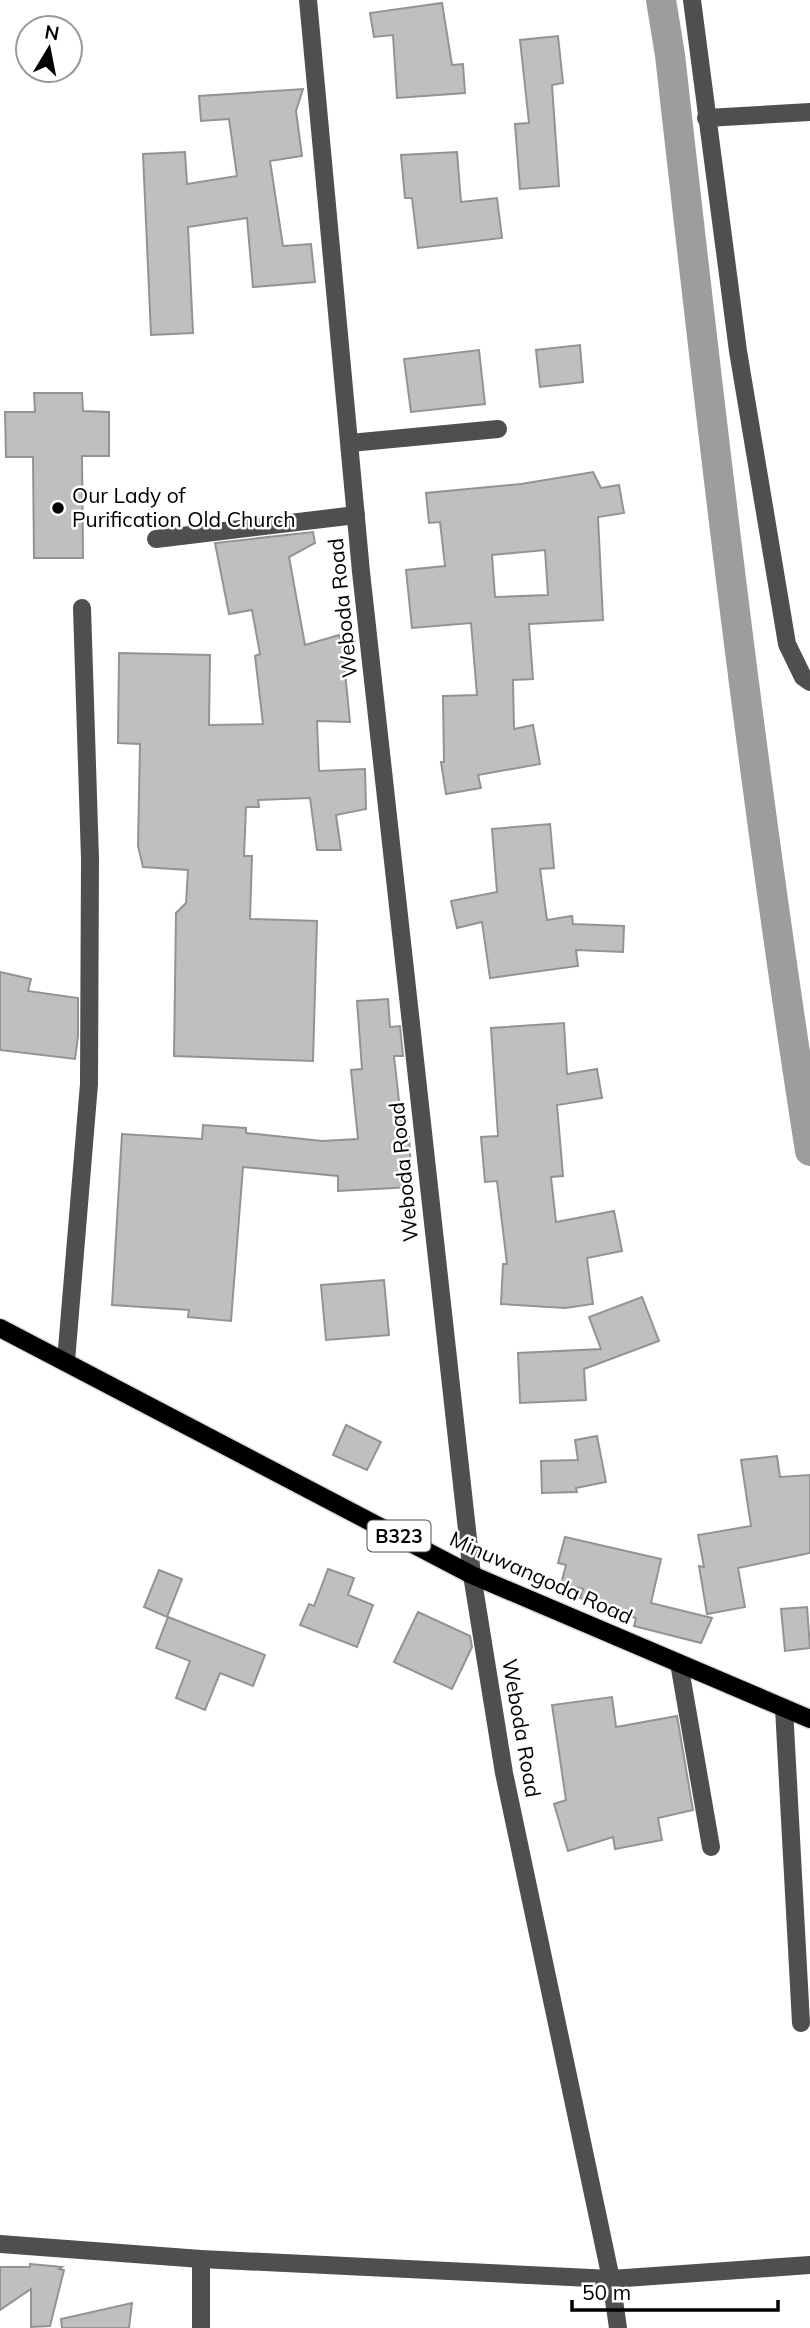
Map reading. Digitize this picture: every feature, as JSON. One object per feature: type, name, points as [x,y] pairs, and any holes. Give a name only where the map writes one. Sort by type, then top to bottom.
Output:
[{"type":"main road","name":"Minuwangoda Road","points":[[0,1328],[472,1575],[810,1719]]},
{"type":"street","name":"Weboda Road","points":[[308,0],[356,515],[472,1575],[504,1773],[611,2279],[618,2328]]},
{"type":"street","points":[[692,0],[738,351],[787,644],[803,677],[810,682]]},
{"type":"street","points":[[706,118],[810,112]]},
{"type":"street","points":[[350,443],[498,429]]},
{"type":"street","points":[[156,539],[356,515]]},
{"type":"street","points":[[66,1361],[89,1084],[90,859],[82,608]]},
{"type":"street","points":[[679,1663],[710,1847]]},
{"type":"street","points":[[784,1708],[801,2023]]},
{"type":"street","points":[[0,2244],[201,2259],[611,2279],[810,2265]]},
{"type":"street","points":[[201,2259],[201,2328]]},
{"type":"building","points":[[442,3],[452,65],[463,64],[465,93],[397,98],[393,35],[374,37],[370,13]]},
{"type":"building","points":[[558,36],[563,83],[552,85],[559,186],[520,189],[515,124],[529,123],[520,40]]},
{"type":"building","points":[[303,89],[296,111],[302,156],[270,161],[283,246],[311,244],[315,282],[253,287],[247,218],[188,227],[193,333],[151,335],[143,154],[185,152],[187,184],[237,176],[229,119],[201,121],[199,96]]},
{"type":"building","points":[[457,152],[461,202],[497,198],[502,238],[418,248],[412,198],[405,198],[401,155]]},
{"type":"building","points":[[580,345],[583,382],[540,387],[536,350]]},
{"type":"building","points":[[479,350],[485,404],[411,412],[404,359]]},
{"type":"building","name":"Our Lady of Purification Old Church","points":[[34,393],[82,393],[83,411],[109,412],[109,456],[82,456],[83,558],[34,558],[33,457],[6,457],[5,412],[35,412]]},
{"type":"building","points":[[593,472],[601,488],[619,485],[624,513],[598,517],[603,620],[529,624],[533,679],[513,680],[514,729],[533,725],[540,764],[478,775],[481,788],[446,794],[441,762],[444,762],[443,696],[477,695],[471,623],[412,628],[406,570],[445,566],[440,522],[429,523],[426,493],[521,484]],"holes":[[[545,550],[548,595],[495,597],[492,555]]]},
{"type":"building","points":[[313,532],[315,543],[289,557],[305,645],[339,635],[350,671],[345,672],[350,722],[317,721],[319,771],[365,769],[366,809],[336,815],[341,850],[317,850],[310,798],[258,800],[259,807],[246,807],[244,856],[252,856],[250,919],[317,921],[313,1061],[174,1056],[176,913],[186,903],[188,870],[143,867],[138,846],[140,744],[118,743],[119,653],[210,655],[209,725],[263,724],[255,656],[260,654],[252,610],[229,614],[215,543]]},
{"type":"building","points":[[550,824],[554,868],[540,869],[547,920],[572,916],[573,924],[624,926],[623,952],[576,950],[578,966],[490,978],[482,922],[457,928],[451,901],[497,892],[492,829]]},
{"type":"building","points":[[0,972],[31,979],[28,991],[78,998],[75,1059],[0,1050]]},
{"type":"building","points":[[388,999],[390,1027],[400,1026],[403,1056],[394,1056],[403,1137],[409,1137],[412,1187],[338,1191],[338,1176],[243,1167],[231,1321],[188,1317],[189,1310],[112,1305],[122,1134],[202,1139],[203,1125],[246,1128],[246,1133],[322,1141],[358,1139],[351,1070],[362,1069],[357,1001]]},
{"type":"building","points":[[564,1023],[567,1074],[597,1069],[602,1098],[557,1105],[563,1176],[551,1177],[556,1222],[614,1211],[622,1251],[587,1258],[593,1304],[565,1308],[501,1304],[503,1264],[507,1264],[497,1181],[485,1182],[481,1137],[498,1136],[491,1028]]},
{"type":"building","points":[[384,1280],[389,1335],[326,1340],[321,1285]]},
{"type":"building","points":[[642,1297],[659,1341],[584,1369],[586,1400],[520,1403],[518,1353],[601,1349],[589,1317]]},
{"type":"building","points":[[346,1425],[381,1442],[367,1470],[333,1455]]},
{"type":"building","points":[[597,1436],[606,1482],[576,1488],[577,1492],[542,1493],[541,1461],[578,1460],[575,1440]]},
{"type":"building","points":[[777,1456],[780,1477],[810,1475],[810,1553],[738,1568],[745,1607],[707,1614],[699,1566],[704,1567],[698,1535],[751,1526],[741,1460]]},
{"type":"building","points":[[565,1537],[661,1559],[651,1603],[712,1618],[701,1643],[634,1626],[636,1618],[606,1610],[607,1605],[580,1598],[583,1589],[561,1584],[566,1565],[558,1563]]},
{"type":"building","points":[[328,1569],[354,1578],[348,1595],[373,1605],[357,1647],[300,1625],[309,1604],[314,1606]]},
{"type":"building","points":[[159,1570],[182,1579],[167,1617],[144,1607]]},
{"type":"building","points":[[807,1607],[810,1648],[785,1651],[781,1609]]},
{"type":"building","points":[[418,1612],[470,1636],[472,1647],[452,1689],[394,1662]]},
{"type":"building","points":[[168,1617],[265,1655],[253,1686],[220,1673],[205,1710],[176,1698],[190,1661],[156,1648]]},
{"type":"building","points":[[612,1697],[616,1727],[677,1716],[693,1810],[658,1818],[662,1840],[615,1849],[613,1837],[568,1851],[554,1804],[566,1800],[552,1705]]},
{"type":"building","points":[[30,2264],[62,2267],[59,2269],[64,2270],[50,2326],[31,2327],[31,2289],[0,2310],[0,2267],[30,2267]]},
{"type":"building","points":[[132,2303],[129,2328],[62,2328],[61,2319]]},
{"type":"waterway","points":[[661,0],[670,55],[751,741],[810,1151]]},
{"type":"place","name":"Our Lady of Purification Old Church","points":[[58,508]]}]
